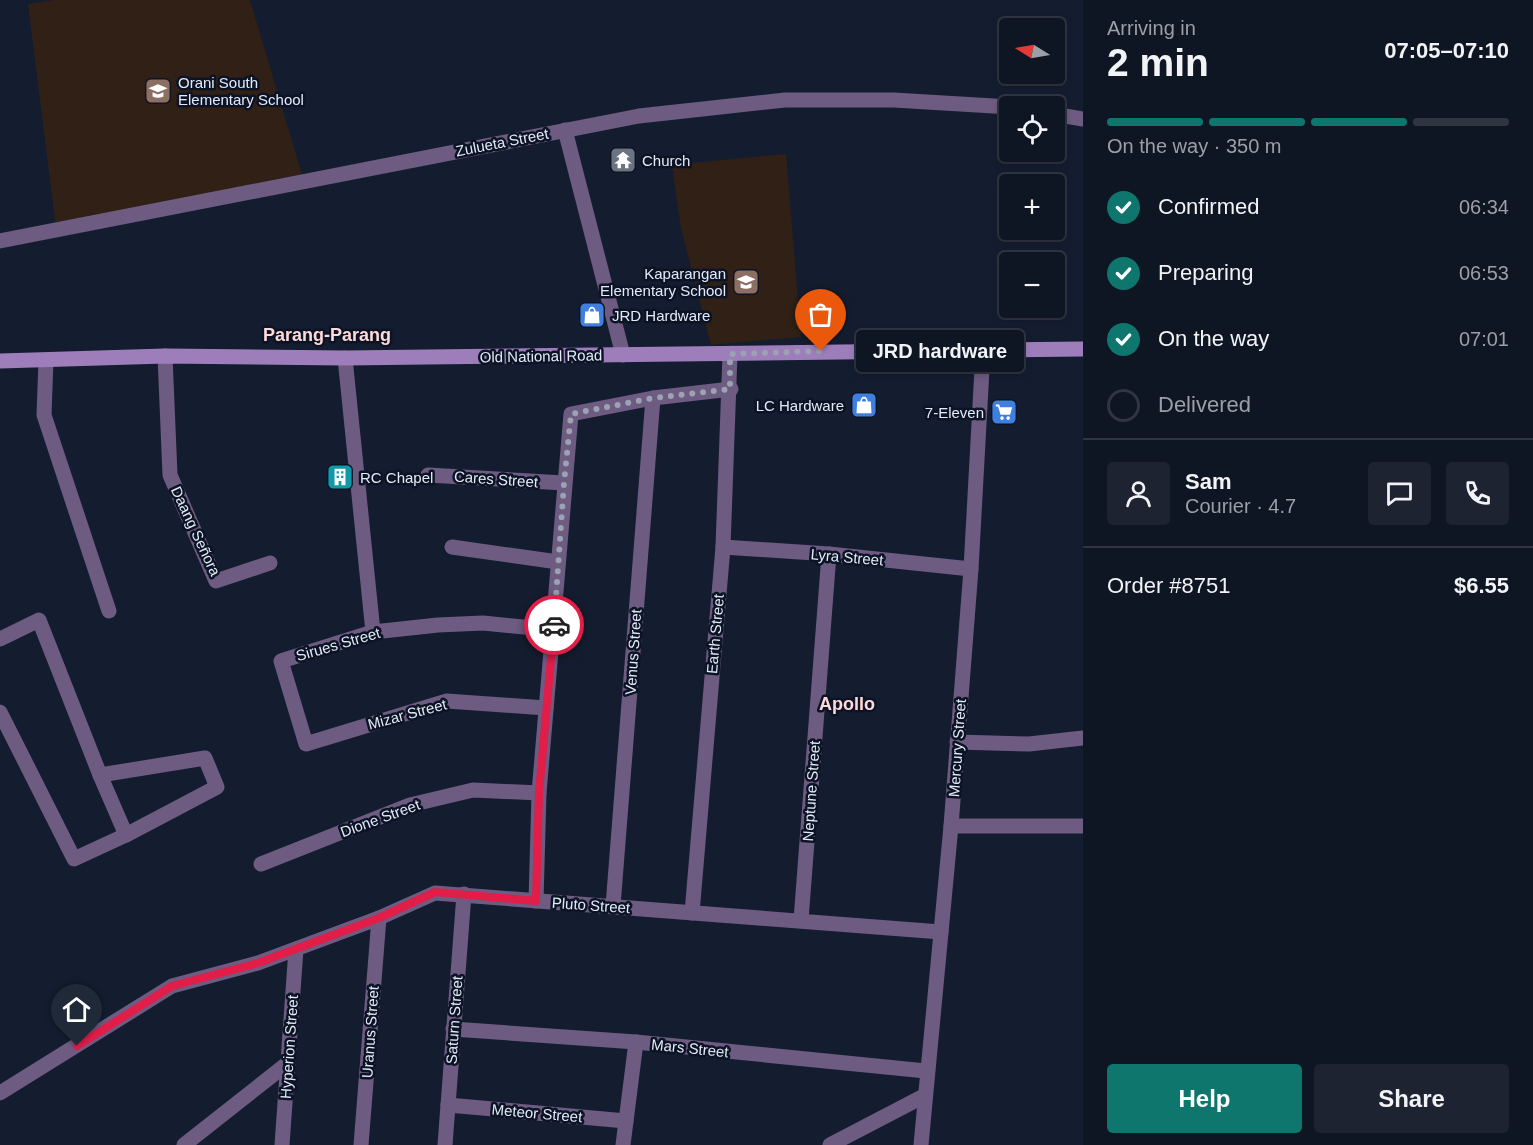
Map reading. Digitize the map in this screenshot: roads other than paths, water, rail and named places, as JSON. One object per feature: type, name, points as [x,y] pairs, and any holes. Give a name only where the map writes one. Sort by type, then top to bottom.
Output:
[{"type":"main road","name":"Old National Road","points":[[0,361],[165,356],[345,358],[1083,349]]},
{"type":"street","name":"Zulueta Street","points":[[0,241],[639,116],[785,100],[894,100],[999,106]]},
{"type":"street","points":[[1065,116],[1083,119]]},
{"type":"street","points":[[565,130],[623,355]]},
{"type":"street","name":"Mercury Street","points":[[921,1145],[926,1071],[951,826],[971,569],[983,351]]},
{"type":"street","name":"Earth Street","points":[[692,913],[723,547],[730,354]]},
{"type":"street","name":"Daang Señora","points":[[165,356],[170,475],[216,581],[270,563]]},
{"type":"street","points":[[345,358],[373,632]]},
{"type":"street","points":[[46,360],[44,415],[109,611]]},
{"type":"street","points":[[536,901],[539,793],[571,414],[653,398],[730,389]]},
{"type":"street","name":"Venus Street","points":[[613,906],[653,398]]},
{"type":"street","name":"Cares Street","points":[[428,475],[564,483]]},
{"type":"street","points":[[452,547],[558,562]]},
{"type":"street","name":"Lyra Street","points":[[723,547],[829,554],[971,569]]},
{"type":"street","name":"Neptune Street","points":[[801,920],[829,554]]},
{"type":"street","points":[[0,639],[39,620],[126,835]]},
{"type":"street","name":"Sirues Street","points":[[306,744],[281,661],[373,632],[483,623],[554,630]]},
{"type":"street","name":"Mizar Street","points":[[306,744],[447,701],[546,708]]},
{"type":"street","points":[[0,712],[74,859],[126,835],[217,787],[205,758],[100,775]]},
{"type":"street","points":[[957,742],[1029,744],[1083,738]]},
{"type":"street","name":"Dione Street","points":[[261,864],[410,805],[473,790],[539,793]]},
{"type":"street","points":[[951,826],[1083,826]]},
{"type":"street","name":"Pluto Street","points":[[0,1093],[172,986],[258,963],[379,918],[435,892],[941,932]]},
{"type":"street","name":"Saturn Street","points":[[445,1145],[464,894]]},
{"type":"street","name":"Uranus Street","points":[[362,1145],[379,918]]},
{"type":"street","name":"Hyperion Street","points":[[282,1145],[297,949]]},
{"type":"street","name":"Mars Street","points":[[453,1029],[636,1042],[926,1071]]},
{"type":"street","points":[[623,1145],[636,1042]]},
{"type":"street","points":[[184,1145],[288,1063]]},
{"type":"street","points":[[838,1143],[924,1096]]},
{"type":"street","name":"Meteor Street","points":[[448,1105],[626,1121]]},
{"type":"place","name":"Orani South Elementary School","points":[[158,91]]},
{"type":"place","name":"Church","points":[[623,160]]},
{"type":"place","name":"Kaparangan Elementary School","points":[[746,282]]},
{"type":"place","name":"JRD Hardware","points":[[592,315]]},
{"type":"place","name":"JRD hardware","points":[[821,351]]},
{"type":"place","name":"LC Hardware","points":[[864,405]]},
{"type":"place","name":"7-Eleven","points":[[1004,412]]},
{"type":"place","name":"RC Chapel","points":[[340,477]]},
{"type":"district","name":"Parang-Parang","points":[[327,335]]},
{"type":"district","name":"Apollo","points":[[847,704]]}]
